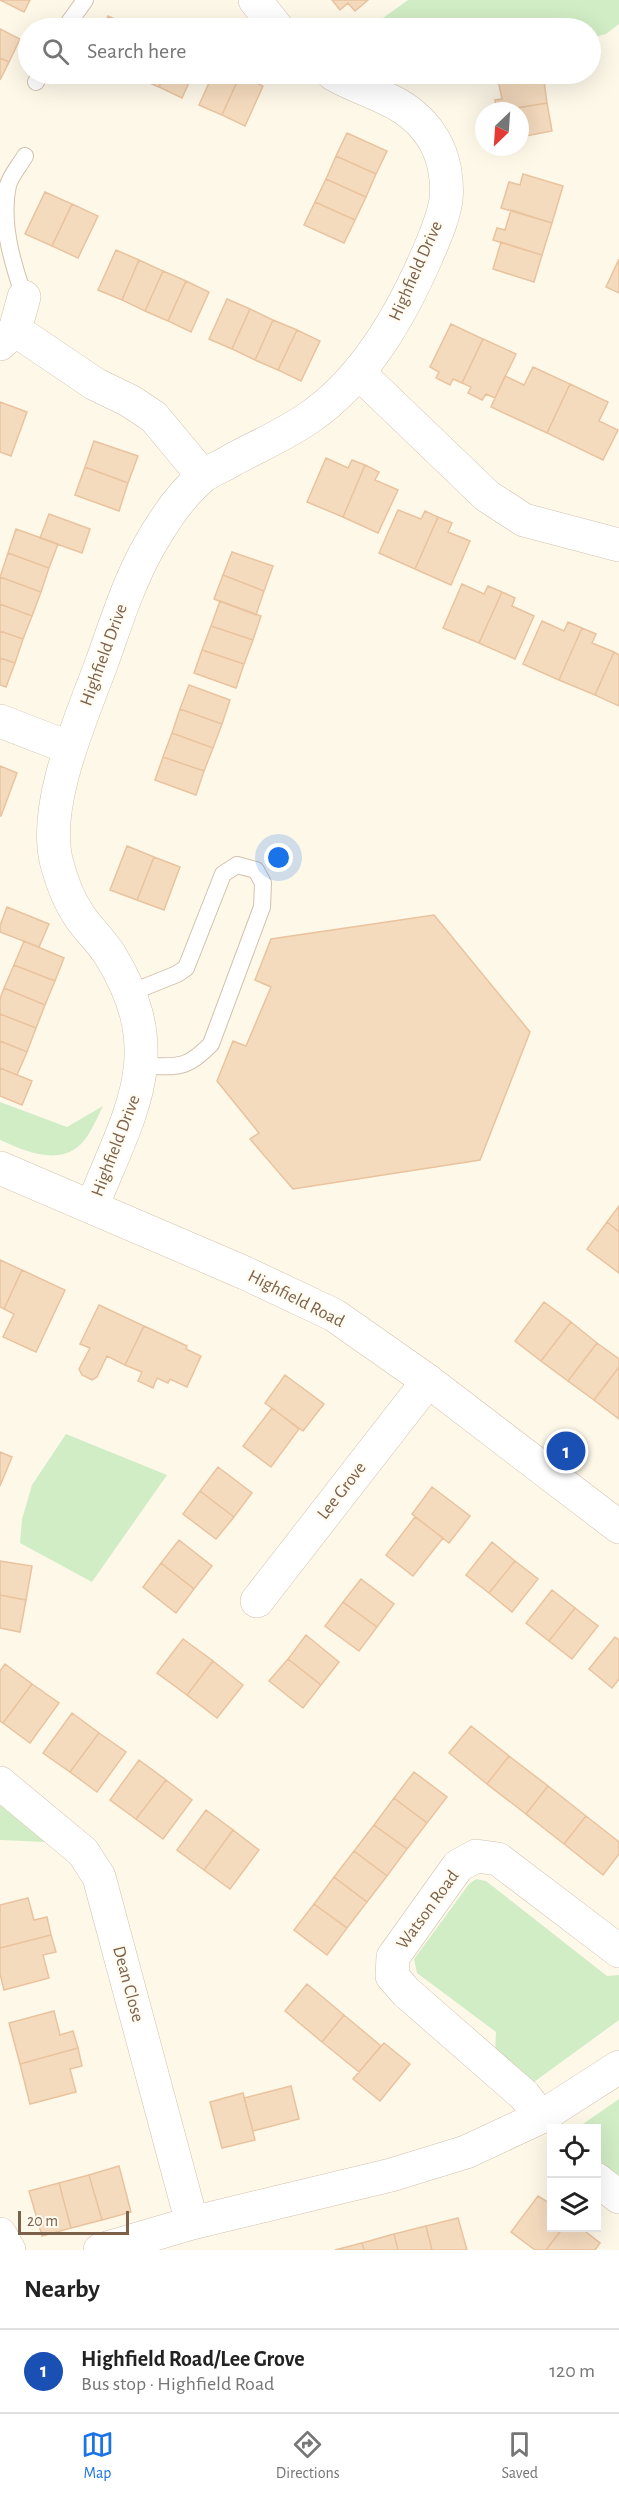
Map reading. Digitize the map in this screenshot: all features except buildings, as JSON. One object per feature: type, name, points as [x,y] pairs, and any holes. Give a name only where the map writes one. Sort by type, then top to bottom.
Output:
[{"type":"street","points":[[255,0],[269,18]]},
{"type":"street","name":"Highfield Drive","points":[[92,1207],[138,1091],[142,1066],[140,1028],[130,993],[109,953],[79,916],[65,889],[55,858],[54,819],[70,748],[132,579],[149,545],[172,510],[203,476],[312,416],[359,373],[396,320],[434,240],[446,199],[446,170],[436,142],[420,121],[399,103],[356,84]]},
{"type":"street","points":[[24,297],[8,337],[130,401],[154,417],[203,476]]},
{"type":"street","points":[[359,373],[487,496],[524,520],[619,545]]},
{"type":"street","points":[[0,721],[70,748]]},
{"type":"street","name":"Highfield Road","points":[[0,1168],[245,1273],[334,1315],[428,1381],[619,1527]]},
{"type":"street","name":"Lee Grove","points":[[257,1601],[428,1381]]},
{"type":"street","name":"Dean Close","points":[[0,1784],[83,1852],[99,1877],[177,2235]]},
{"type":"street","name":"Watson Road","points":[[540,2128],[524,2094],[405,1992],[392,1976],[393,1957],[458,1866],[476,1856],[498,1859],[619,1951]]},
{"type":"street","points":[[99,2250],[177,2235],[391,2175],[540,2128],[619,2067]]},
{"type":"street","points":[[601,2182],[619,2197]]},
{"type":"street","points":[[0,2234],[9,2250]]},
{"type":"lane","points":[[72,18],[85,0]]},
{"type":"lane","points":[[24,297],[10,255],[4,218],[8,184],[25,156]]},
{"type":"lane","points":[[130,993],[177,974],[186,968],[223,874],[237,865],[256,870],[263,883],[262,907],[211,1044],[195,1060],[181,1066],[142,1066]]},
{"type":"green space","points":[[408,0],[619,0],[619,24],[601,35],[601,18],[383,18]]},
{"type":"green space","points":[[0,1102],[67,1127],[103,1106],[82,1143],[63,1154],[42,1155],[0,1140]]},
{"type":"green space","points":[[66,1434],[167,1475],[92,1582],[20,1543],[22,1519],[32,1485]]},
{"type":"green space","points":[[0,1805],[45,1842],[0,1840]]},
{"type":"green space","points":[[476,1879],[486,1881],[607,1976],[619,1975],[619,2020],[534,2082],[495,2055],[496,2032],[417,1973],[414,1959],[469,1884]]},
{"type":"green space","points":[[619,2099],[619,2176],[601,2162],[601,2124],[583,2124]]},
{"type":"place","name":"Highfield Road/Lee Grove","points":[[566,1451]]}]
